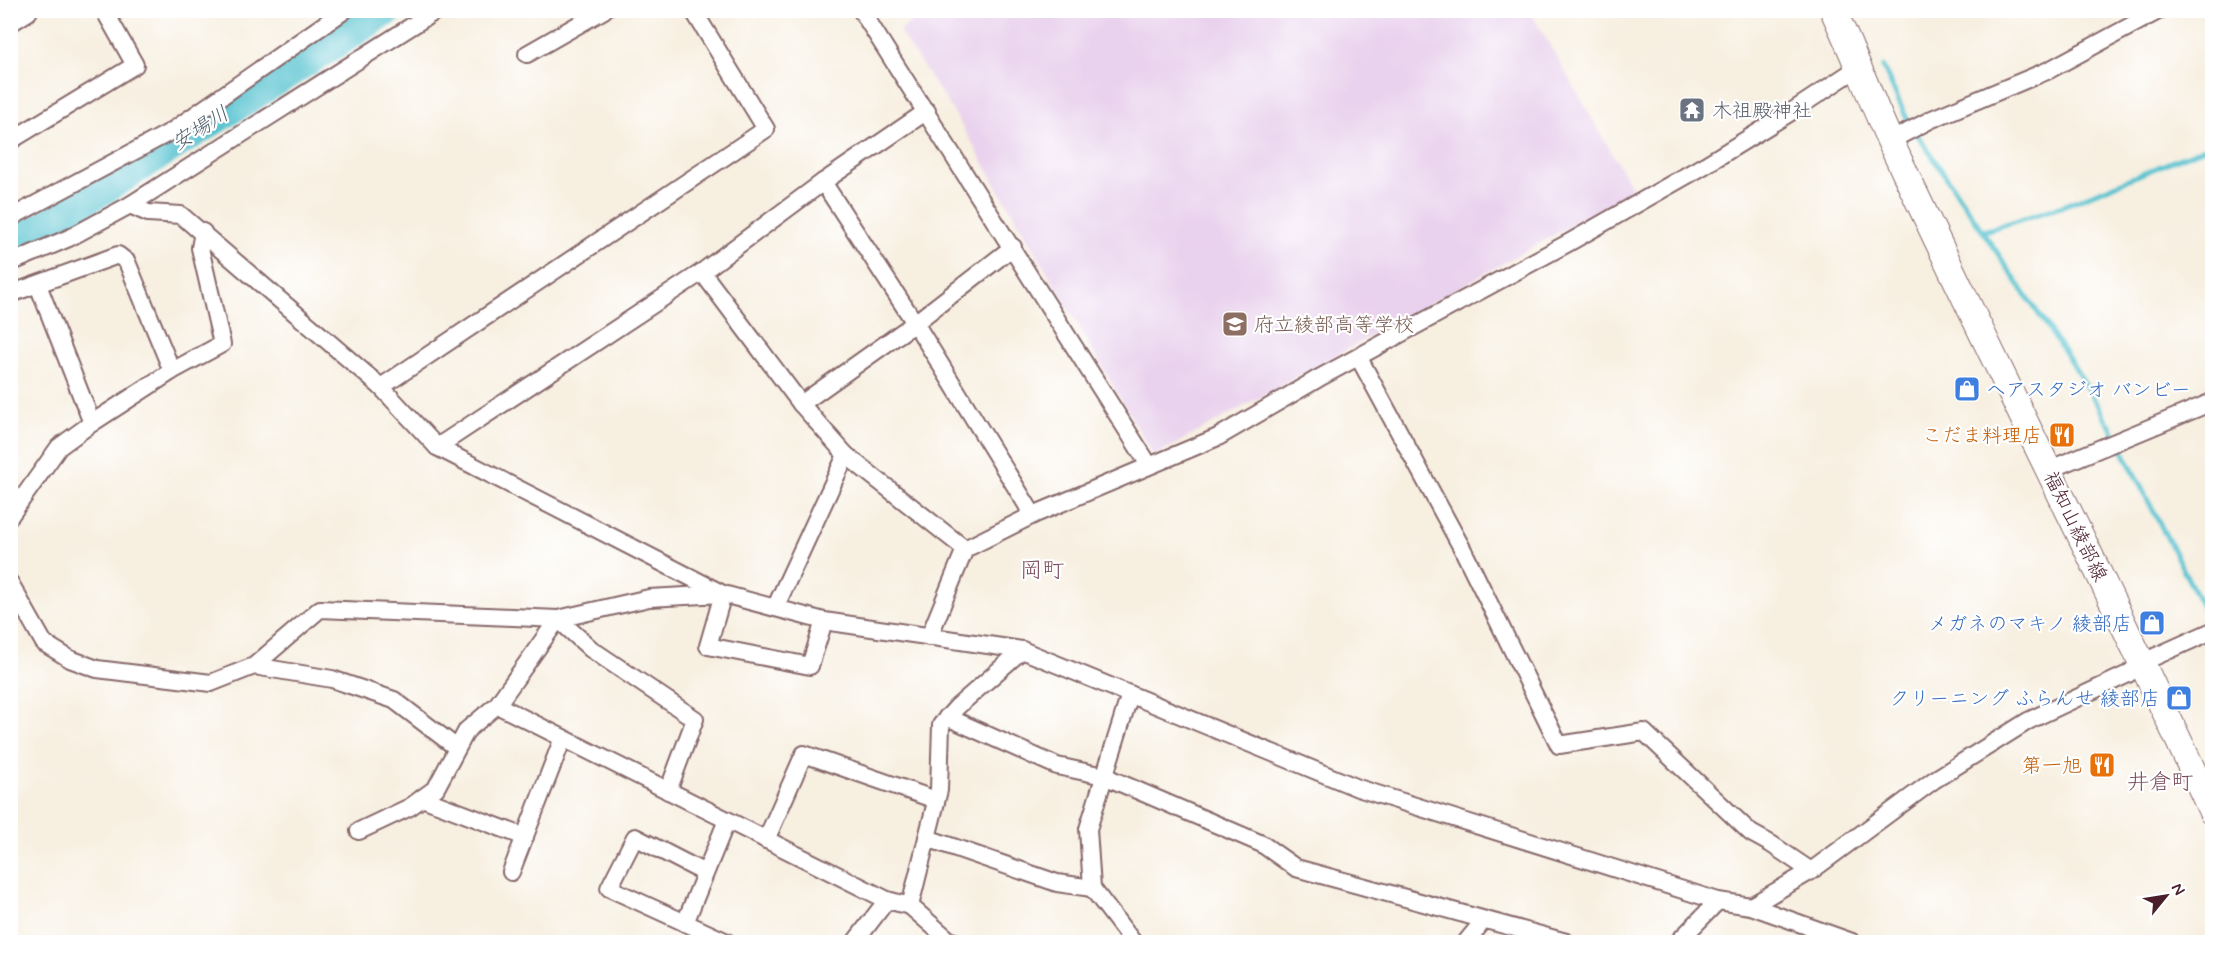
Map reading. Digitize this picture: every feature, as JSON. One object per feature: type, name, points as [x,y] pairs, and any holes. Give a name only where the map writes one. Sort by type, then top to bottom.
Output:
[{"type":"main road","points":[[10,20],[26,10]]},
{"type":"main road","name":"福知山綾部線","points":[[1833,10],[1890,141],[2143,662],[2212,812]]},
{"type":"street","points":[[10,141],[135,65],[104,10]]},
{"type":"street","points":[[10,218],[172,131],[345,10]]},
{"type":"street","points":[[10,263],[69,238],[130,205],[437,10]]},
{"type":"street","points":[[526,54],[604,10]]},
{"type":"street","points":[[381,387],[766,129],[693,10]]},
{"type":"street","points":[[861,10],[1149,465]]},
{"type":"street","points":[[1890,141],[1932,119],[2049,70],[2160,10]]},
{"type":"street","points":[[929,638],[964,549],[1033,515],[1218,436],[1705,165],[1859,67]]},
{"type":"street","points":[[437,447],[702,272],[823,182],[927,111]]},
{"type":"street","points":[[823,182],[915,323],[1033,515]]},
{"type":"street","points":[[130,205],[148,213],[181,215],[203,232],[381,387],[437,447],[723,594],[824,621],[1022,650],[1358,788],[1718,901],[1751,906],[1852,942]]},
{"type":"street","points":[[10,516],[15,496],[59,447],[172,371],[222,344],[200,248],[203,232]]},
{"type":"street","points":[[801,404],[915,323],[1013,247]]},
{"type":"street","points":[[10,294],[118,255],[127,262],[172,371]]},
{"type":"street","points":[[702,272],[801,404],[846,455],[964,549]]},
{"type":"street","points":[[38,285],[92,423]]},
{"type":"street","points":[[1359,358],[1463,550],[1559,745],[1644,732],[1751,833],[1811,871]]},
{"type":"street","points":[[2048,470],[2212,402]]},
{"type":"street","points":[[776,608],[846,455]]},
{"type":"street","points":[[10,583],[44,643],[70,659],[97,669],[211,683],[254,666],[320,609],[558,619],[649,598],[723,594]]},
{"type":"street","points":[[723,594],[708,646],[810,666],[824,621]]},
{"type":"street","points":[[359,831],[410,807],[436,788],[467,730],[497,705],[558,619]]},
{"type":"street","points":[[558,619],[591,649],[695,718],[668,791]]},
{"type":"street","points":[[1751,906],[1811,871],[1953,768],[2028,721],[2128,674],[2143,662],[2212,631]]},
{"type":"street","points":[[910,906],[939,790],[941,725],[1022,650]]},
{"type":"street","points":[[254,666],[332,679],[394,700],[457,748]]},
{"type":"street","points":[[1130,694],[1088,830],[1092,888],[1133,942]]},
{"type":"street","points":[[497,705],[887,900],[910,906],[949,940],[955,942]]},
{"type":"street","points":[[947,717],[1057,766],[1104,776],[1262,844],[1296,868],[1566,942]]},
{"type":"street","points":[[511,872],[564,738]]},
{"type":"street","points":[[766,840],[804,754],[936,800]]},
{"type":"street","points":[[422,798],[525,837]]},
{"type":"street","points":[[685,923],[727,820]]},
{"type":"street","points":[[705,873],[635,837],[609,888],[727,942]]},
{"type":"street","points":[[927,838],[1057,883],[1092,888]]},
{"type":"street","points":[[855,942],[887,900]]},
{"type":"street","points":[[1678,942],[1718,901]]},
{"type":"street","points":[[1466,942],[1484,920]]},
{"type":"shaded area","name":"府立綾部高等学校","points":[[928,10],[1530,11],[1634,191],[1154,456],[955,114],[899,31]]},
{"type":"waterway","name":"安場川","points":[[10,240],[38,230],[387,10]]},
{"type":"waterway","points":[[1883,67],[1907,119],[2073,365],[2110,426],[2212,626]]},
{"type":"waterway","points":[[1984,231],[2063,206],[2212,145]]},
{"type":"place","name":"木祖殿神社","points":[[1692,110]]},
{"type":"place","name":"府立綾部高等学校","points":[[1235,324]]},
{"type":"place","name":"ヘアスタジオ バンビー","points":[[1967,389]]},
{"type":"place","name":"こだま料理店","points":[[2062,435]]},
{"type":"place","name":"メガネのマキノ 綾部店","points":[[2152,623]]},
{"type":"place","name":"クリーニング ふらんせ 綾部店","points":[[2179,698]]},
{"type":"place","name":"第一旭","points":[[2102,765]]},
{"type":"district","name":"岡町","points":[[1042,569]]},
{"type":"district","name":"井倉町","points":[[2160,781]]}]
